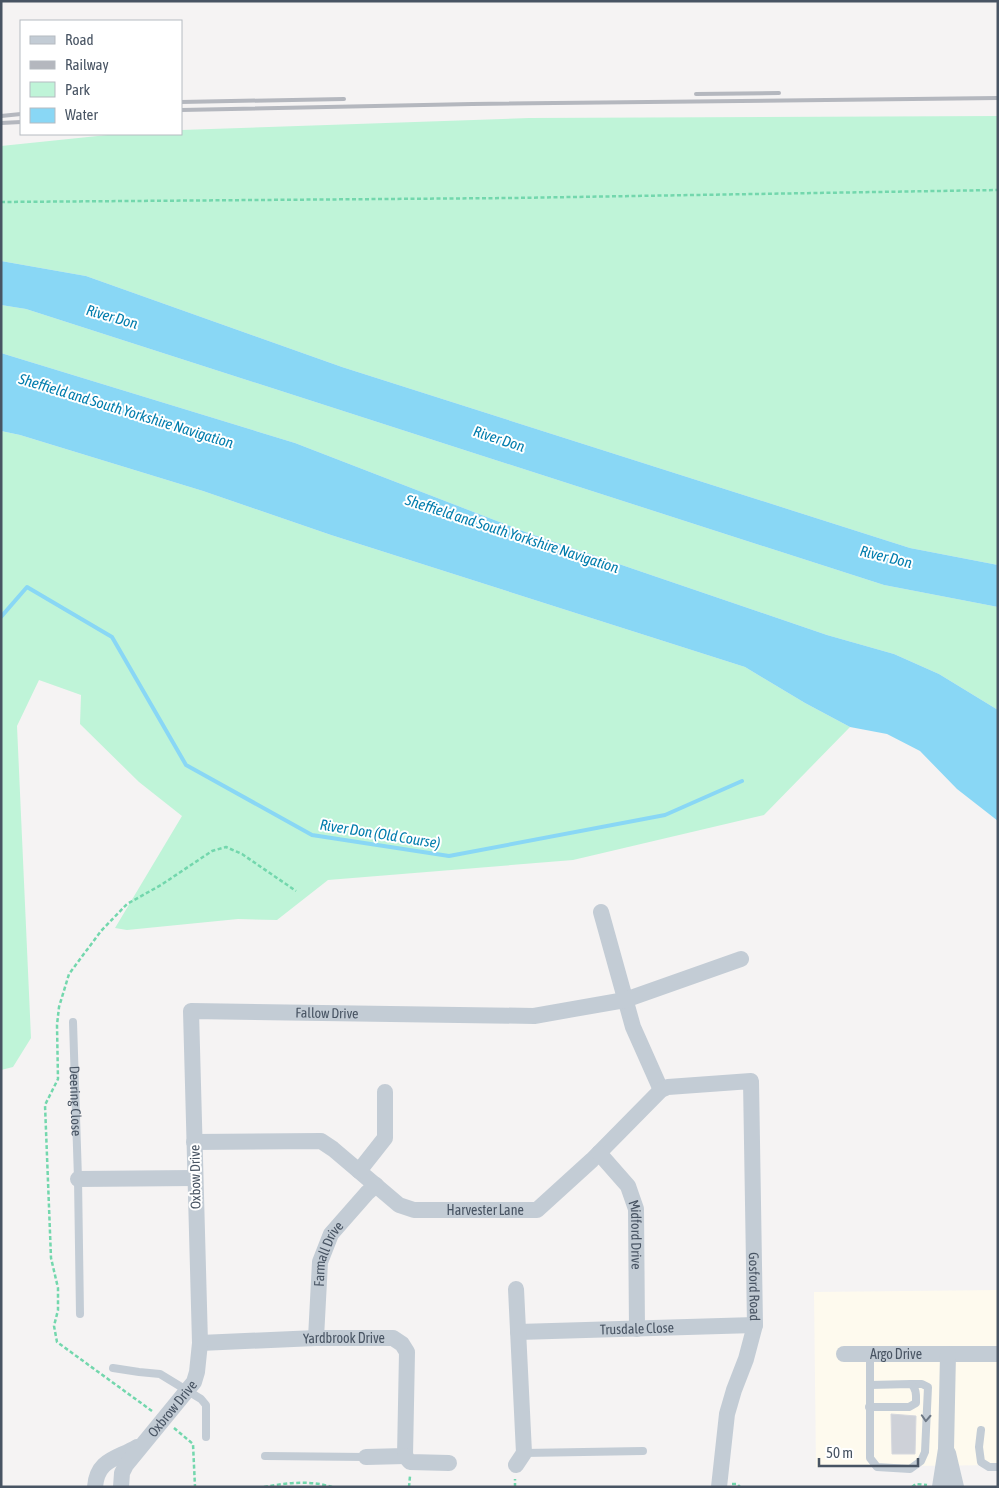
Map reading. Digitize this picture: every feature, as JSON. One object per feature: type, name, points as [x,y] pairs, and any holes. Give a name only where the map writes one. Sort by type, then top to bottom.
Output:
[{"type":"street","points":[[601,912],[632,1026],[661,1090]]},
{"type":"street","name":"Fallow Drive","points":[[191,1011],[534,1016],[625,1000],[741,959]]},
{"type":"street","name":"Oxbow Drive","points":[[191,1011],[194,1178],[200,1343]]},
{"type":"street","name":"Gosford Road","points":[[661,1090],[668,1087],[751,1081],[755,1326],[727,1414],[719,1487]]},
{"type":"street","name":"Harvester Lane","points":[[194,1142],[321,1141],[398,1205],[414,1210],[537,1210],[599,1153],[661,1090]]},
{"type":"street","points":[[359,1171],[384,1138],[385,1092]]},
{"type":"street","name":"Midford Drive","points":[[599,1153],[628,1186],[636,1208],[637,1329]]},
{"type":"street","points":[[78,1179],[194,1178]]},
{"type":"street","name":"Farmall Drive","points":[[316,1338],[320,1262],[330,1234],[376,1185]]},
{"type":"street","points":[[516,1289],[520,1459]]},
{"type":"street","name":"Trusdale Close","points":[[518,1332],[755,1326]]},
{"type":"street","name":"Yardbrook Drive","points":[[200,1343],[316,1338],[393,1338],[402,1344],[407,1352],[405,1456]]},
{"type":"street","name":"Oxbrow Drive","points":[[121,1487],[122,1473],[189,1390],[197,1372],[200,1343]]},
{"type":"street","name":"Argo Drive","points":[[844,1354],[998,1354]]},
{"type":"street","points":[[940,1487],[946,1448],[948,1354]]},
{"type":"street","name":"Oxbrow Drive","points":[[95,1487],[97,1475],[107,1461],[123,1456],[145,1443]]},
{"type":"street","points":[[946,1448],[956,1487]]},
{"type":"street","points":[[366,1457],[405,1456],[410,1462],[450,1462]]},
{"type":"lane","name":"Deering Close","points":[[73,1022],[80,1314]]},
{"type":"lane","points":[[870,1354],[869,1426],[870,1458],[876,1467],[910,1469],[915,1467],[921,1461],[925,1452],[928,1387],[922,1384],[870,1385]]},
{"type":"lane","points":[[113,1368],[160,1374],[201,1399],[206,1405],[206,1438]]},
{"type":"lane","points":[[869,1407],[914,1406],[916,1396],[915,1389],[911,1384]]},
{"type":"lane","points":[[981,1430],[979,1447],[981,1462],[989,1467],[998,1467]]},
{"type":"lane","points":[[520,1459],[643,1451]]},
{"type":"lane","points":[[265,1456],[366,1457]]},
{"type":"path","points":[[1,202],[494,198],[998,190]]},
{"type":"path","points":[[157,1415],[57,1342],[54,1326],[58,1310],[58,1288],[51,1258],[45,1105],[58,1079],[57,1025],[59,1007],[69,974],[101,931],[128,904],[161,885],[212,851],[226,848],[242,854],[296,891]]},
{"type":"path","points":[[169,1424],[193,1444],[195,1487]]},
{"type":"path","points":[[264,1487],[287,1483],[323,1484],[332,1487]]},
{"type":"path","points":[[912,1487],[916,1484],[922,1485]]},
{"type":"shaded area","points":[[998,1290],[998,1465],[816,1467],[814,1292]]},
{"type":"green space","points":[[998,116],[998,565],[910,548],[342,367],[86,276],[1,261],[1,146],[107,135],[182,135],[182,130],[529,118]]},
{"type":"green space","points":[[1,305],[26,309],[884,585],[998,607],[998,710],[939,674],[894,654],[827,635],[528,533],[295,443],[1,353]]},
{"type":"green space","points":[[1,431],[20,435],[203,491],[331,535],[745,667],[850,727],[764,815],[573,860],[328,880],[277,920],[238,919],[127,930],[115,928],[182,816],[139,782],[80,724],[81,695],[39,680],[17,726],[31,1038],[13,1067],[1,1070]]},
{"type":"water","name":"River Don","points":[[1,261],[86,276],[342,367],[910,548],[998,565],[998,607],[884,585],[26,309],[1,305]]},
{"type":"water","name":"Sheffield and South Yorkshire Navigation","points":[[1,353],[295,443],[528,533],[827,635],[894,654],[939,674],[998,710],[998,821],[957,789],[920,751],[887,734],[850,727],[745,667],[331,535],[203,491],[20,435],[1,431]]},
{"type":"building","points":[[891,1414],[916,1416],[915,1454],[892,1454]]},
{"type":"waterway","name":"River Don (Old Course)","points":[[1,617],[27,587],[112,637],[186,765],[312,835],[449,856],[665,815],[742,781]]},
{"type":"railway","points":[[696,94],[779,93]]},
{"type":"railway","points":[[182,110],[472,104],[998,98]]},
{"type":"railway","points":[[182,102],[344,99]]},
{"type":"railway","points":[[1,116],[20,114]]},
{"type":"railway","points":[[1,123],[20,122]]}]
